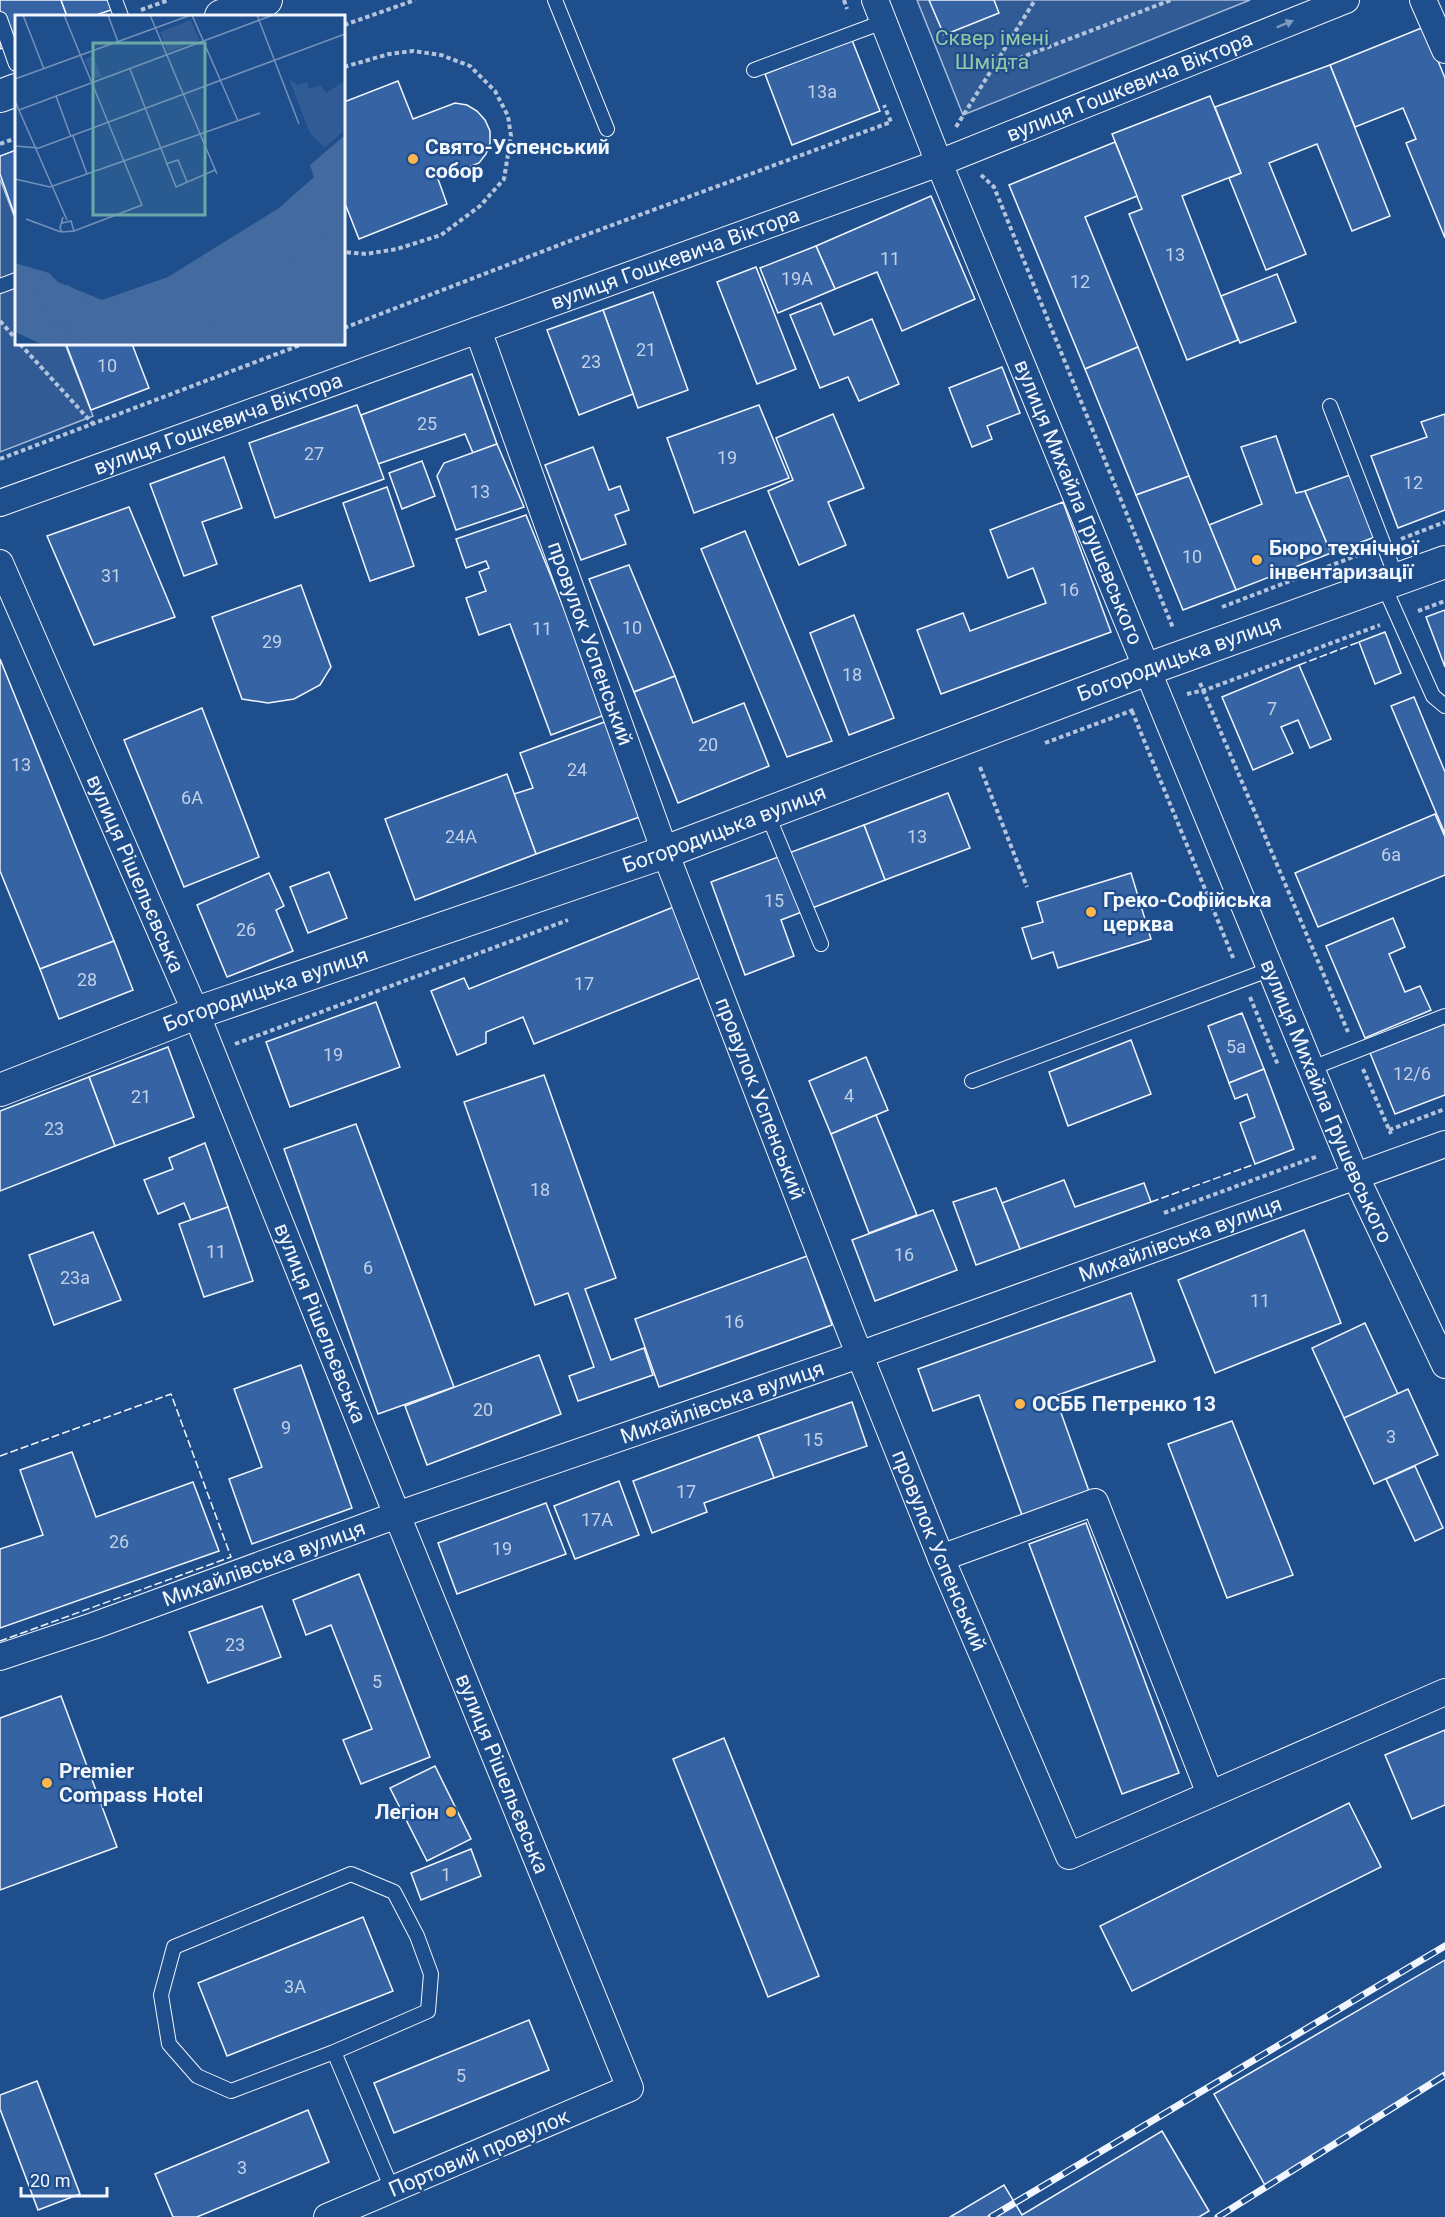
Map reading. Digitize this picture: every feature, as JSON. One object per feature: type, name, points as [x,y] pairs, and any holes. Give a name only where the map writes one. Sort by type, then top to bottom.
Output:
[{"type":"street","points":[[224,15],[266,0]]},
{"type":"street","name":"вулиця Гошкевича Віктора","points":[[0,503],[949,159],[1346,0]]},
{"type":"street","points":[[1423,0],[1445,50]]},
{"type":"street","name":"вулиця Михайла Грушевського","points":[[879,11],[949,159],[1135,641],[1355,1175],[1445,1365]]},
{"type":"street","points":[[0,96],[15,90]]},
{"type":"street","name":"провулок Успенський","points":[[478,330],[665,852],[859,1355],[941,1558],[1070,1856],[1210,1794]]},
{"type":"street","name":"Богородицька вулиця","points":[[0,1090],[196,1013],[665,852],[1147,670],[1445,562]]},
{"type":"street","name":"вулиця Рішельєвська","points":[[0,563],[196,1013],[630,2088]]},
{"type":"street","name":"Михайлівська вулиця","points":[[0,1658],[397,1515],[859,1355],[1445,1144]]},
{"type":"street","points":[[941,1558],[1095,1502],[1210,1794],[1445,1692]]},
{"type":"street","name":"Портовий провулок","points":[[327,2217],[630,2088]]},
{"type":"lane","points":[[115,0],[127,15]]},
{"type":"lane","points":[[555,0],[607,129]]},
{"type":"lane","points":[[754,70],[879,11]]},
{"type":"lane","points":[[0,19],[15,61]]},
{"type":"lane","points":[[0,286],[15,280]]},
{"type":"lane","points":[[1330,406],[1384,546],[1398,618],[1433,696],[1445,706]]},
{"type":"lane","points":[[767,813],[821,944]]},
{"type":"lane","points":[[972,1081],[1271,969]]},
{"type":"lane","points":[[1312,1068],[1445,1016]]},
{"type":"lane","points":[[351,1874],[394,1892],[417,1936],[431,1974],[428,2011],[334,2052],[231,2091],[197,2076],[169,2044],[161,1995],[174,1947],[351,1874]]},
{"type":"lane","points":[[334,2052],[392,2189]]},
{"type":"path","points":[[127,15],[169,0]]},
{"type":"path","points":[[345,25],[416,0]]},
{"type":"path","points":[[963,115],[1035,0]]},
{"type":"path","points":[[991,69],[1171,0]]},
{"type":"path","points":[[345,67],[388,54],[413,51],[441,55],[470,66],[495,91],[508,117],[511,136],[504,179],[480,206],[441,235],[397,249],[366,254],[345,252]]},
{"type":"path","points":[[345,328],[891,122]]},
{"type":"path","points":[[0,144],[15,138]]},
{"type":"path","points":[[949,159],[994,187],[1185,656],[1204,690],[1401,1159]]},
{"type":"path","points":[[0,321],[15,338]]},
{"type":"path","points":[[22,345],[93,424]]},
{"type":"path","points":[[0,459],[300,345]]},
{"type":"path","points":[[1217,609],[1445,522]]},
{"type":"path","points":[[1204,690],[1445,601]]},
{"type":"path","points":[[1135,641],[1173,626]]},
{"type":"path","points":[[1132,711],[1281,1073]]},
{"type":"path","points":[[980,767],[1027,886]]},
{"type":"path","points":[[1389,1130],[1445,1109]]},
{"type":"path","points":[[1311,1146],[1327,1186]]},
{"type":"green space","name":"Сквер імені Шмідта","points":[[917,0],[1250,0],[963,115]]},
{"type":"green space","points":[[0,179],[15,218],[15,345],[65,345],[93,416],[0,452]]},
{"type":"building","points":[[0,0],[61,0],[67,15],[15,15],[15,43],[0,49]]},
{"type":"building","points":[[61,0],[108,0],[111,10],[96,15],[67,15]]},
{"type":"building","points":[[929,0],[994,0],[999,13],[944,35]]},
{"type":"building","points":[[1424,27],[1445,78],[1445,238],[1406,143],[1416,139],[1403,108],[1355,127],[1330,65]]},
{"type":"building","points":[[852,40],[880,111],[792,145],[765,74]]},
{"type":"building","points":[[1330,65],[1390,216],[1352,231],[1317,144],[1269,163],[1306,254],[1266,270],[1229,178],[1241,173],[1215,107]]},
{"type":"building","name":"Свято-Успенський собор","points":[[398,81],[413,119],[455,103],[467,105],[485,120],[490,131],[490,143],[479,163],[438,179],[447,204],[359,239],[345,206],[345,102]]},
{"type":"building","points":[[1210,96],[1241,173],[1182,196],[1238,340],[1187,360],[1129,214],[1142,209],[1112,134]]},
{"type":"building","points":[[1115,142],[1137,196],[1085,217],[1138,347],[1085,369],[1009,185]]},
{"type":"building","points":[[15,150],[15,216],[0,174],[0,156]]},
{"type":"building","points":[[931,196],[975,299],[902,331],[877,272],[835,289],[816,246]]},
{"type":"building","points":[[816,246],[835,289],[778,313],[760,268]]},
{"type":"building","points":[[756,267],[796,369],[757,384],[717,282]]},
{"type":"building","points":[[1277,274],[1296,322],[1240,343],[1221,296]]},
{"type":"building","points":[[653,292],[688,390],[638,408],[603,310]]},
{"type":"building","points":[[821,303],[834,335],[872,319],[899,384],[859,401],[848,377],[820,388],[790,315]]},
{"type":"building","points":[[603,310],[633,394],[579,415],[547,330]]},
{"type":"building","points":[[66,345],[132,345],[149,388],[91,410]]},
{"type":"building","points":[[1138,347],[1189,476],[1136,495],[1085,369]]},
{"type":"building","points":[[1002,367],[1020,413],[987,426],[992,439],[972,447],[949,388]]},
{"type":"building","points":[[472,374],[497,444],[473,453],[465,434],[378,464],[361,415]]},
{"type":"building","points":[[357,405],[384,479],[275,518],[249,443]]},
{"type":"building","points":[[759,405],[789,478],[694,513],[667,438]]},
{"type":"building","points":[[833,414],[864,488],[828,502],[846,545],[799,565],[768,491],[793,480],[776,438]]},
{"type":"building","points":[[1445,414],[1445,510],[1398,528],[1371,456],[1427,437],[1421,422]]},
{"type":"building","points":[[1276,436],[1296,493],[1305,491],[1331,553],[1236,590],[1209,525],[1262,504],[1241,447]]},
{"type":"building","points":[[497,444],[524,507],[456,530],[437,476],[444,463]]},
{"type":"building","points":[[593,447],[609,490],[620,486],[629,510],[615,515],[626,544],[581,560],[545,465]]},
{"type":"building","points":[[224,457],[242,508],[202,522],[217,564],[184,576],[150,484]]},
{"type":"building","points":[[422,461],[435,496],[402,509],[389,473]]},
{"type":"building","points":[[1350,475],[1375,537],[1331,553],[1305,491]]},
{"type":"building","points":[[1189,476],[1236,590],[1183,610],[1136,495]]},
{"type":"building","points":[[387,487],[414,566],[370,581],[343,503]]},
{"type":"building","points":[[1063,502],[1111,632],[941,694],[917,630],[963,613],[970,631],[1046,603],[1033,568],[1008,578],[990,530]]},
{"type":"building","points":[[129,507],[175,617],[94,645],[47,536]]},
{"type":"building","points":[[526,515],[607,714],[551,735],[510,624],[479,635],[466,598],[486,591],[479,572],[489,568],[486,561],[466,568],[456,539]]},
{"type":"building","points":[[745,531],[832,741],[787,757],[701,549]]},
{"type":"building","points":[[629,565],[675,676],[634,692],[589,579]]},
{"type":"building","points":[[301,585],[331,667],[320,685],[294,699],[268,703],[242,699],[212,617]]},
{"type":"building","points":[[1445,610],[1445,667],[1426,617]]},
{"type":"building","points":[[854,615],[894,718],[849,735],[810,633]]},
{"type":"building","points":[[1385,632],[1401,673],[1375,684],[1359,642]]},
{"type":"building","points":[[0,659],[114,941],[40,969],[0,871]]},
{"type":"building","points":[[1299,665],[1331,739],[1310,748],[1298,720],[1281,727],[1293,753],[1253,770],[1222,697]]},
{"type":"building","points":[[675,676],[693,723],[744,703],[769,766],[678,803],[634,692]]},
{"type":"building","points":[[1414,697],[1445,772],[1445,834],[1391,706]]},
{"type":"building","points":[[202,708],[259,857],[184,887],[124,740]]},
{"type":"building","points":[[610,720],[645,815],[536,854],[514,794],[533,788],[520,753]]},
{"type":"building","points":[[507,774],[536,854],[415,900],[385,819]]},
{"type":"building","points":[[948,793],[970,848],[885,880],[864,825]]},
{"type":"building","points":[[1435,814],[1445,837],[1445,875],[1318,927],[1295,873]]},
{"type":"building","points":[[864,825],[885,880],[781,920],[794,956],[745,975],[711,882]]},
{"type":"building","points":[[329,872],[347,918],[308,933],[290,887]]},
{"type":"building","points":[[269,873],[284,906],[276,910],[293,951],[227,977],[197,905]]},
{"type":"building","name":"Греко-Софійська церква","points":[[1131,873],[1151,939],[1058,968],[1053,952],[1032,959],[1022,928],[1043,922],[1037,902]]},
{"type":"building","points":[[676,906],[704,976],[534,1044],[523,1017],[486,1032],[486,1043],[457,1055],[431,991],[464,978],[469,989]]},
{"type":"building","points":[[1393,918],[1405,947],[1389,954],[1405,992],[1420,986],[1431,1010],[1365,1038],[1326,946]]},
{"type":"building","points":[[114,941],[133,990],[59,1019],[40,969]]},
{"type":"building","points":[[376,1002],[400,1067],[290,1107],[266,1042]]},
{"type":"building","points":[[1242,1013],[1264,1069],[1229,1083],[1208,1026]]},
{"type":"building","points":[[1445,1024],[1445,1095],[1395,1114],[1370,1053]]},
{"type":"building","points":[[1131,1040],[1151,1094],[1068,1126],[1049,1072]]},
{"type":"building","points":[[168,1047],[194,1117],[115,1146],[89,1077]]},
{"type":"building","points":[[866,1057],[888,1110],[831,1134],[809,1081]]},
{"type":"building","points":[[1264,1069],[1294,1149],[1255,1164],[1240,1123],[1255,1117],[1247,1094],[1235,1099],[1229,1083]]},
{"type":"building","points":[[544,1075],[616,1278],[585,1289],[611,1360],[644,1348],[653,1375],[578,1401],[569,1376],[594,1367],[568,1293],[535,1305],[464,1102]]},
{"type":"building","points":[[89,1077],[115,1146],[0,1191],[0,1111]]},
{"type":"building","points":[[876,1115],[917,1215],[869,1233],[831,1134]]},
{"type":"building","points":[[356,1124],[454,1387],[378,1414],[284,1149]]},
{"type":"building","points":[[205,1143],[228,1207],[191,1220],[184,1203],[158,1214],[144,1180],[173,1169],[169,1158]]},
{"type":"building","points":[[1064,1180],[1075,1207],[1144,1183],[1151,1202],[1020,1249],[1002,1203]]},
{"type":"building","points":[[996,1188],[1020,1249],[976,1265],[953,1202]]},
{"type":"building","points":[[228,1207],[253,1281],[204,1297],[179,1224]]},
{"type":"building","points":[[933,1210],[957,1270],[875,1301],[852,1240]]},
{"type":"building","points":[[1304,1230],[1341,1323],[1215,1373],[1178,1280]]},
{"type":"building","points":[[93,1232],[121,1300],[54,1325],[29,1255]]},
{"type":"building","points":[[807,1256],[832,1325],[659,1387],[635,1319]]},
{"type":"building","name":"ОСББ Петренко 13","points":[[1131,1293],[1155,1361],[1055,1396],[1090,1494],[1023,1518],[979,1395],[933,1411],[918,1369]]},
{"type":"building","points":[[1365,1323],[1398,1394],[1344,1418],[1312,1348]]},
{"type":"building","points":[[539,1355],[561,1414],[427,1465],[405,1406]]},
{"type":"building","points":[[301,1365],[352,1508],[252,1544],[229,1479],[262,1467],[234,1389]]},
{"type":"building","points":[[1408,1389],[1438,1455],[1374,1484],[1344,1418]]},
{"type":"building","points":[[852,1402],[867,1446],[774,1478],[758,1435]]},
{"type":"building","points":[[1232,1421],[1293,1575],[1227,1598],[1168,1444]]},
{"type":"building","points":[[758,1435],[774,1478],[704,1503],[707,1512],[652,1533],[633,1481]]},
{"type":"building","points":[[72,1452],[96,1517],[193,1482],[219,1551],[0,1628],[0,1549],[43,1535],[20,1470]]},
{"type":"building","points":[[1415,1466],[1443,1528],[1415,1541],[1386,1479]]},
{"type":"building","points":[[619,1481],[639,1535],[575,1559],[554,1506]]},
{"type":"building","points":[[546,1503],[566,1554],[457,1594],[438,1543]]},
{"type":"building","points":[[1086,1523],[1179,1773],[1122,1794],[1029,1544]]},
{"type":"building","points":[[359,1574],[430,1757],[361,1784],[343,1740],[372,1729],[331,1625],[306,1635],[293,1600]]},
{"type":"building","points":[[262,1606],[281,1657],[208,1683],[189,1632]]},
{"type":"building","name":"Premier Compass Hotel","points":[[61,1696],[117,1847],[0,1890],[0,1718]]},
{"type":"building","points":[[1445,1730],[1445,1805],[1412,1819],[1385,1755]]},
{"type":"building","points":[[724,1738],[819,1976],[768,1997],[673,1759]]},
{"type":"building","points":[[435,1766],[471,1839],[427,1861],[390,1788]]},
{"type":"building","points":[[1349,1803],[1381,1867],[1132,1991],[1100,1926]]},
{"type":"building","points":[[471,1849],[481,1876],[421,1900],[411,1873]]},
{"type":"building","points":[[363,1917],[393,1991],[227,2056],[198,1983]]},
{"type":"building","points":[[1445,1960],[1445,2077],[1266,2187],[1214,2094]]},
{"type":"building","points":[[529,2020],[549,2070],[394,2133],[374,2083]]},
{"type":"building","points":[[37,2081],[80,2194],[38,2210],[0,2109],[0,2095]]},
{"type":"building","points":[[308,2110],[329,2162],[197,2217],[173,2217],[155,2174]]},
{"type":"building","points":[[1162,2131],[1209,2211],[1199,2217],[950,2217],[1004,2185],[1022,2215]]},
{"type":"railway","points":[[991,2217],[1445,1946]]},
{"type":"railway","points":[[1218,2217],[1445,2075]]},
{"type":"fence","points":[[1299,665],[1359,642]]},
{"type":"fence","points":[[1151,1202],[1255,1164]]},
{"type":"fence","points":[[0,1456],[171,1394],[231,1557],[0,1641]]},
{"type":"place","name":"Свято-Успенський собор","points":[[413,159]]},
{"type":"place","name":"Бюро технічної інвентаризації","points":[[1257,560]]},
{"type":"place","name":"Греко-Софійська церква","points":[[1091,912]]},
{"type":"place","name":"ОСББ Петренко 13","points":[[1020,1404]]},
{"type":"place","name":"Premier Compass Hotel","points":[[47,1783]]},
{"type":"place","name":"Легіон","points":[[451,1812]]}]
